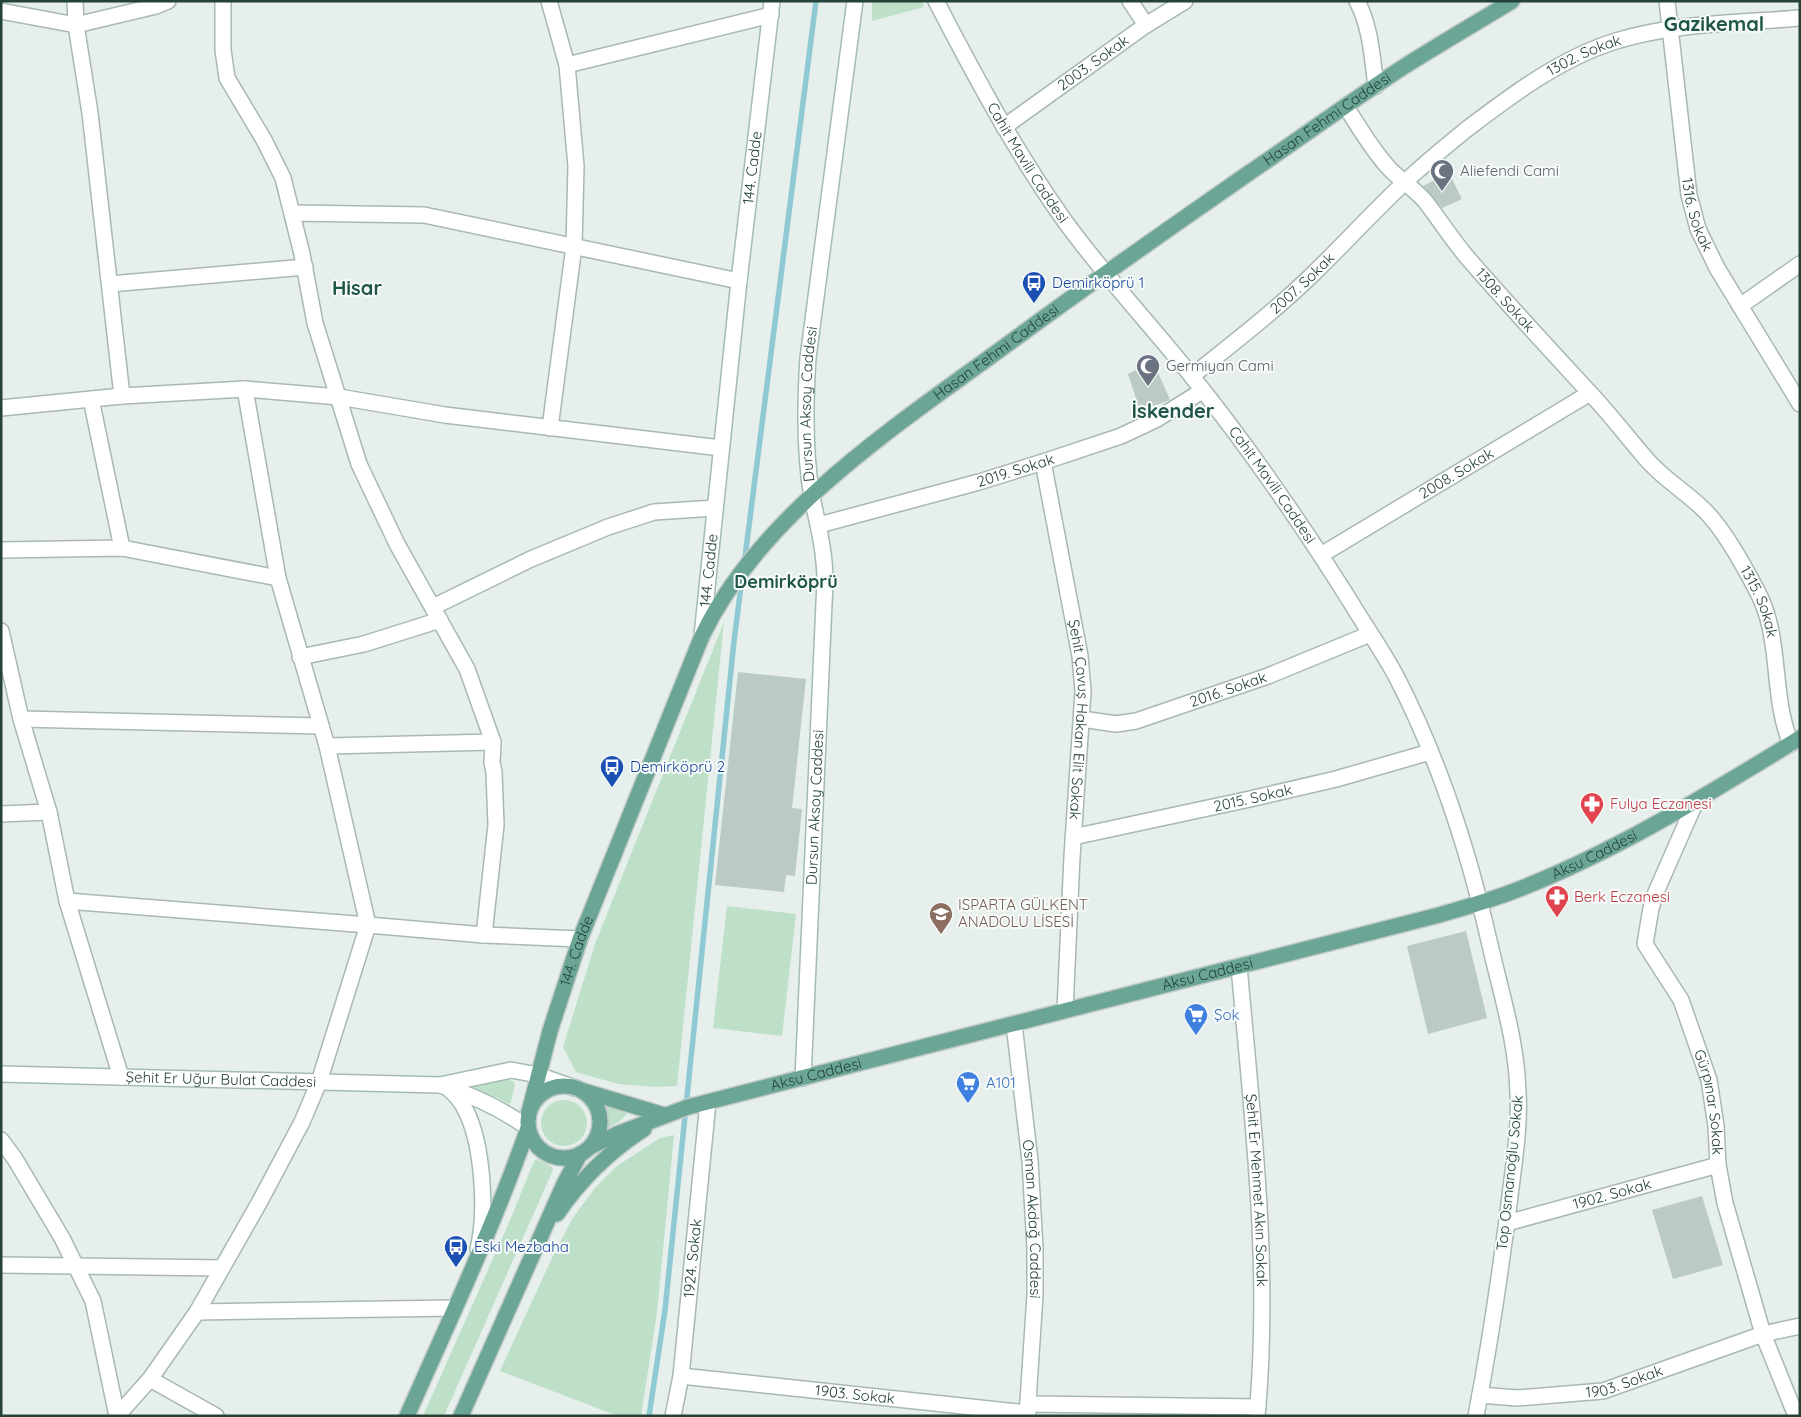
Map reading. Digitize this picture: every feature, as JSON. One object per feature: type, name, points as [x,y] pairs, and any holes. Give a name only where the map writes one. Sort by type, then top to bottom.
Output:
[{"type":"main road","name":"Hasan Fehmi Caddesi","points":[[702,636],[724,595],[755,556],[793,514],[839,472],[895,428],[1105,272],[1404,67],[1512,1]]},
{"type":"main road","name":"144. Cadde","points":[[529,1112],[538,1074],[580,939],[702,636]]},
{"type":"main road","name":"Aksu Caddesi","points":[[585,1150],[617,1134],[708,1102],[1480,903],[1563,870],[1696,801],[1795,741]]},
{"type":"main road","points":[[407,1416],[511,1176],[528,1128],[529,1112],[534,1101],[548,1090],[564,1086],[664,1116]]},
{"type":"main road","points":[[461,1416],[564,1184],[585,1150],[596,1137],[599,1125],[598,1113],[593,1102],[586,1094],[575,1088]]},
{"type":"main road","points":[[539,1240],[586,1177],[618,1148],[664,1116]]},
{"type":"main road","points":[[528,1128],[536,1145],[545,1153],[556,1157],[568,1158],[585,1150]]},
{"type":"street","points":[[75,1],[76,25],[90,113],[122,396]]},
{"type":"street","points":[[1,12],[76,25],[156,6],[168,1]]},
{"type":"street","points":[[223,1],[223,50],[227,78],[284,178],[305,267],[315,323],[359,464],[397,544],[467,669],[493,742],[492,762],[496,825],[484,936]]},
{"type":"street","points":[[548,1],[567,65],[576,166],[574,246],[550,428]]},
{"type":"street","name":"Dursun Aksoy Caddesi","points":[[802,1078],[825,581],[825,564],[812,496],[806,419],[808,358],[855,1]]},
{"type":"street","name":"Cahit Mavili Caddesi","points":[[936,1],[1004,127],[1046,195],[1105,272],[1192,376],[1288,506],[1321,555],[1395,675],[1430,752],[1462,838],[1480,903]]},
{"type":"street","points":[[1130,1],[1146,25]]},
{"type":"street","name":"2003. Sokak","points":[[1004,127],[1146,25],[1185,1]]},
{"type":"street","points":[[1357,1],[1370,33],[1376,86]]},
{"type":"street","name":"1316. Sokak","points":[[1667,1],[1692,212],[1705,245],[1800,404]]},
{"type":"street","points":[[567,65],[772,8]]},
{"type":"street","name":"144. Cadde","points":[[702,636],[739,281],[772,8]]},
{"type":"street","name":"1302. Sokak","points":[[1404,182],[1492,110],[1556,68],[1584,54],[1641,34],[1670,29],[1800,18]]},
{"type":"street","name":"1308. Sokak","points":[[1346,107],[1382,161],[1416,192],[1464,254],[1590,393],[1649,462],[1675,484]]},
{"type":"street","name":"2007. Sokak","points":[[1192,376],[1266,316],[1312,275],[1404,182]]},
{"type":"street","points":[[292,213],[424,215],[739,281]]},
{"type":"street","points":[[1740,306],[1800,264]]},
{"type":"street","points":[[110,284],[305,267]]},
{"type":"street","points":[[1,408],[122,396],[245,389],[339,397],[445,415],[721,448]]},
{"type":"street","points":[[117,1416],[150,1379],[197,1312],[298,1130],[319,1082],[368,924],[327,746],[278,578],[245,389]]},
{"type":"street","name":"2019. Sokak","points":[[819,525],[979,482],[1043,462],[1139,428],[1180,406],[1202,390]]},
{"type":"street","name":"2008. Sokak","points":[[1321,555],[1590,393]]},
{"type":"street","points":[[92,399],[122,548]]},
{"type":"street","name":"Şehit Çavuş Hakan Elit Sokak","points":[[1043,462],[1080,656],[1082,691],[1065,1010]]},
{"type":"street","name":"1315. Sokak","points":[[1675,484],[1709,514],[1718,526],[1763,602],[1770,624],[1779,694],[1786,730],[1795,741]]},
{"type":"street","points":[[300,656],[364,644],[436,613],[531,559],[608,527],[654,512],[715,508]]},
{"type":"street","points":[[1,550],[122,548],[278,578]]},
{"type":"street","points":[[1,631],[21,719],[49,812],[67,901],[121,1077]]},
{"type":"street","name":"2016. Sokak","points":[[1082,719],[1116,724],[1136,721],[1268,676],[1370,634]]},
{"type":"street","points":[[21,719],[321,726]]},
{"type":"street","points":[[327,746],[493,742]]},
{"type":"street","name":"2015. Sokak","points":[[1073,837],[1250,800],[1336,779],[1430,752]]},
{"type":"street","name":"Gürpınar Sokak","points":[[1696,801],[1656,892],[1651,908],[1645,944],[1682,1000],[1709,1080],[1716,1126],[1718,1165],[1725,1203],[1763,1334],[1796,1416]]},
{"type":"street","points":[[1,814],[49,812]]},
{"type":"street","points":[[67,901],[368,924],[484,936],[580,939]]},
{"type":"street","name":"Top Osmanoğlu Sokak","points":[[1476,1416],[1506,1223],[1519,1095],[1515,1058],[1480,903]]},
{"type":"street","name":"Şehit Er Mehmet Akın Sokak","points":[[1239,966],[1260,1236],[1262,1317],[1258,1411]]},
{"type":"street","name":"Osman Akdağ Caddesi","points":[[1014,1024],[1030,1161],[1035,1248],[1035,1295],[1028,1411]]},
{"type":"street","name":"Şehit Er Uğur Bulat Caddesi","points":[[1,1074],[444,1086],[511,1070],[538,1074],[575,1088]]},
{"type":"street","points":[[444,1086],[455,1095],[466,1110],[479,1156],[482,1208],[479,1244],[474,1264]]},
{"type":"street","name":"Şehit Er Uğur Bulat Caddesi","points":[[444,1086],[468,1094],[498,1108],[528,1128]]},
{"type":"street","name":"1924. Sokak","points":[[673,1416],[681,1376],[708,1102]]},
{"type":"street","points":[[1,1140],[15,1159],[62,1238],[93,1301],[117,1416]]},
{"type":"street","name":"1902. Sokak","points":[[1506,1223],[1718,1165]]},
{"type":"street","points":[[1,1265],[222,1268]]},
{"type":"street","points":[[197,1312],[455,1308]]},
{"type":"street","name":"1903. Sokak","points":[[1480,1395],[1517,1398],[1603,1391],[1763,1334],[1800,1326]]},
{"type":"street","name":"1903. Sokak","points":[[681,1376],[1028,1411],[1258,1411]]},
{"type":"street","points":[[150,1379],[216,1416]]},
{"type":"green space","points":[[872,1],[922,1],[924,7],[872,21]]},
{"type":"green space","points":[[724,622],[677,1086],[656,1087],[618,1084],[576,1072],[563,1047],[595,944]]},
{"type":"green space","points":[[727,906],[796,914],[782,1036],[713,1028]]},
{"type":"green space","points":[[506,1079],[513,1081],[515,1085],[510,1105],[467,1086]]},
{"type":"green space","points":[[564,1100],[577,1104],[583,1110],[587,1123],[583,1136],[577,1142],[564,1146],[551,1142],[545,1136],[541,1123],[545,1110],[551,1104]]},
{"type":"green space","points":[[607,1105],[627,1114],[608,1128],[603,1109]]},
{"type":"green space","points":[[674,1135],[657,1313],[641,1416],[618,1416],[500,1371],[572,1219],[595,1188],[617,1166],[660,1138]]},
{"type":"green space","points":[[537,1159],[552,1167],[553,1170],[444,1416],[423,1416],[511,1218],[534,1161]]},
{"type":"building","name":"Aliefendi Cami","points":[[1449,173],[1462,199],[1442,208],[1423,186]]},
{"type":"building","name":"Germiyan Cami","points":[[1153,361],[1170,400],[1140,411],[1128,374]]},
{"type":"building","points":[[738,672],[806,679],[792,808],[802,809],[795,876],[786,875],[784,892],[715,885]]},
{"type":"building","points":[[1466,931],[1487,1018],[1428,1034],[1407,946]]},
{"type":"building","points":[[1702,1196],[1723,1265],[1673,1279],[1652,1210]]},
{"type":"waterway","points":[[744,565],[816,1]]},
{"type":"waterway","points":[[649,1416],[665,1310],[742,579]]},
{"type":"place","name":"Aliefendi Cami","points":[[1442,192]]},
{"type":"place","name":"Demirköprü 1","points":[[1034,304]]},
{"type":"place","name":"Germiyan Cami","points":[[1148,387]]},
{"type":"place","name":"Demirköprü 2","points":[[612,788]]},
{"type":"place","name":"Fulya Eczanesi","points":[[1592,825]]},
{"type":"place","name":"Berk Eczanesi","points":[[1557,918]]},
{"type":"place","name":"ISPARTA GÜLKENT ANADOLU LİSESİ","points":[[941,935]]},
{"type":"place","name":"Şok","points":[[1196,1036]]},
{"type":"place","name":"A101","points":[[968,1104]]},
{"type":"place","name":"Eski Mezbaha","points":[[456,1268]]},
{"type":"district","name":"Gazikemal","points":[[1714,24]]},
{"type":"district","name":"Hisar","points":[[357,288]]},
{"type":"district","name":"İskender","points":[[1173,411]]},
{"type":"district","name":"Demirköprü","points":[[786,582]]}]
